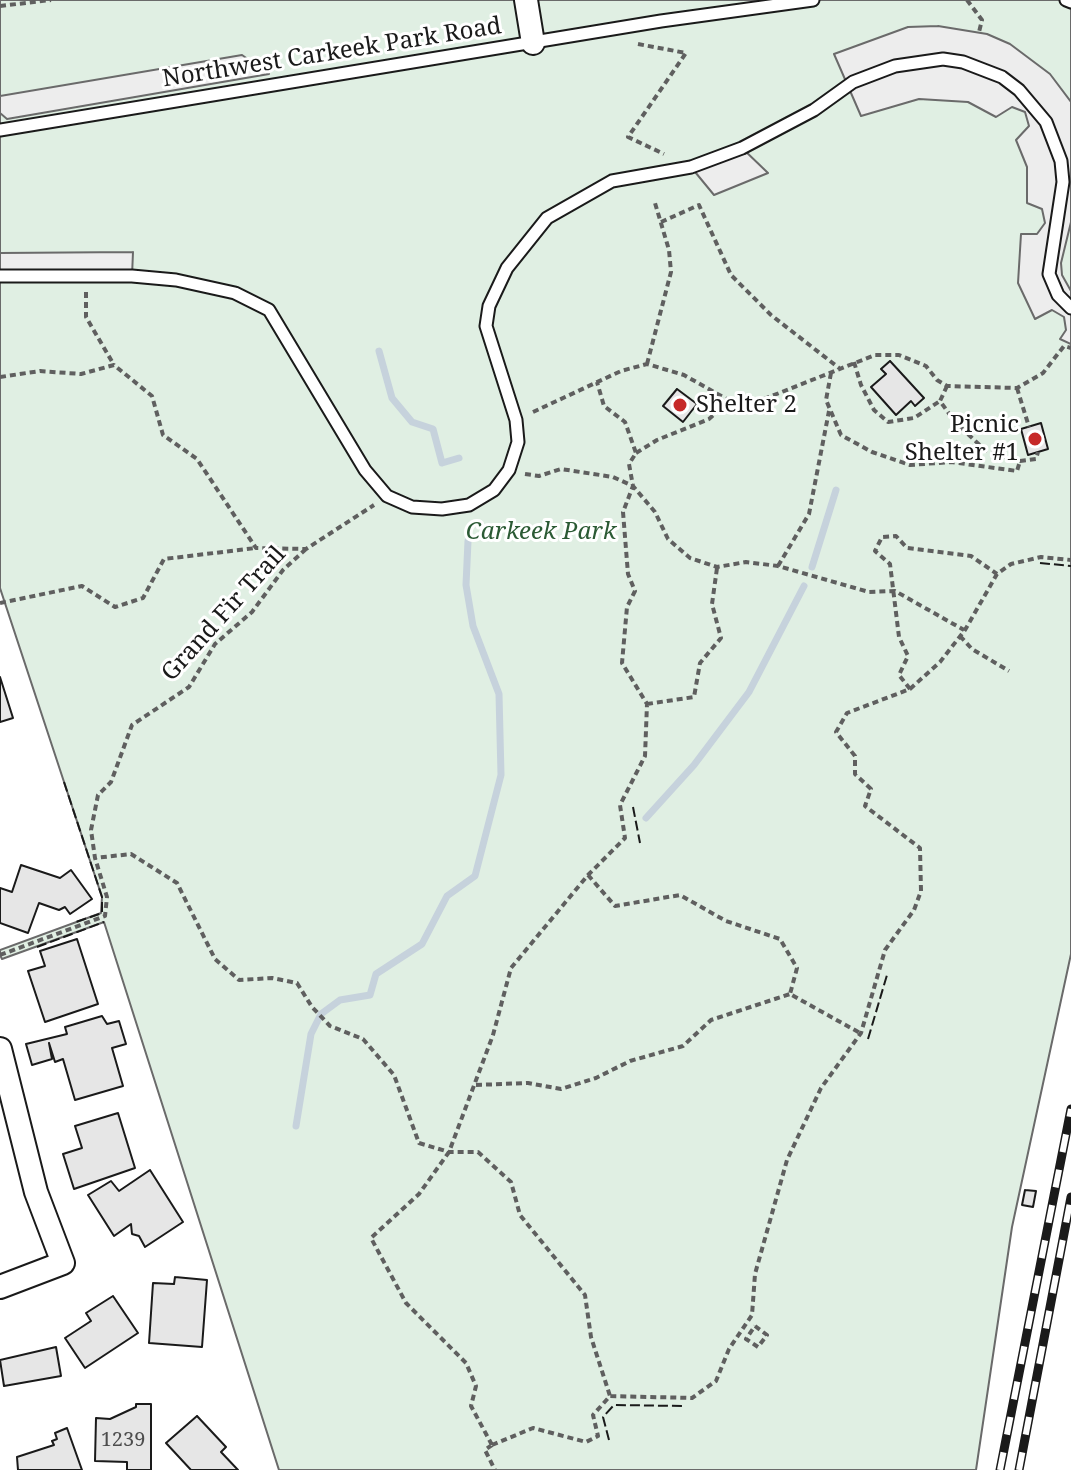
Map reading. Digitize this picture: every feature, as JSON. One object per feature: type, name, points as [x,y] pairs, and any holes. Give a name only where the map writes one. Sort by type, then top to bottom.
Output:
[{"type":"street","points":[[526,0],[533,43]]},
{"type":"street","points":[[0,1049],[36,1192],[63,1263],[0,1287]]},
{"type":"lane","name":"Northwest Carkeek Park Road","points":[[0,130],[813,0]]},
{"type":"lane","points":[[0,276],[132,276],[176,280],[235,293],[269,310],[365,470],[387,496],[412,507],[442,509],[469,505],[494,490],[509,470],[518,442],[516,420],[486,326],[489,306],[507,268],[547,218],[612,181],[691,167],[742,148],[814,110],[853,82],[895,66],[922,60],[963,62],[1002,77],[1019,90],[1046,122],[1057,149],[1063,182],[1049,274],[1058,295],[1071,308]]},
{"type":"path","points":[[0,6],[51,0]]},
{"type":"path","points":[[967,0],[982,20],[979,32]]},
{"type":"path","points":[[661,46],[686,53],[628,137],[674,158]]},
{"type":"path","points":[[647,364],[671,272],[655,203]]},
{"type":"path","points":[[661,222],[699,205],[731,275],[771,315],[840,369]]},
{"type":"path","points":[[86,296],[86,317],[114,365],[152,396],[163,435],[197,459],[256,548]]},
{"type":"path","points":[[516,420],[597,382],[647,364],[684,375],[730,401],[754,403],[875,355],[899,355],[926,366],[947,386],[1017,388],[1043,373],[1064,346],[1071,348]]},
{"type":"path","points":[[854,362],[874,410],[888,422],[914,418],[940,401],[947,386]]},
{"type":"path","points":[[0,377],[6,379],[40,371],[81,374],[114,365]]},
{"type":"path","points":[[831,373],[826,400],[841,435],[872,452],[910,465],[951,462],[1017,471],[1020,461]]},
{"type":"path","points":[[597,382],[604,406],[625,422],[636,453]]},
{"type":"path","points":[[1017,388],[1029,427]]},
{"type":"path","points":[[492,1445],[471,1406],[476,1386],[466,1363],[406,1303],[371,1238],[419,1194],[449,1152],[476,1085],[511,968],[588,875],[625,838],[620,805],[645,756],[647,704],[622,663],[627,607],[635,591],[628,574],[623,512],[633,486],[629,464],[636,453],[657,440],[709,419],[730,401]]},
{"type":"path","points":[[940,401],[955,422],[985,450],[1020,461],[1036,459],[1038,452]]},
{"type":"path","points":[[778,566],[809,514],[829,409]]},
{"type":"path","points":[[519,473],[539,476],[561,469],[613,477],[633,486],[655,512],[668,539],[690,558],[717,567],[746,562],[778,566],[869,592],[895,591],[965,630]]},
{"type":"path","name":"Grand Fir Trail","points":[[0,955],[105,916],[107,897],[95,858],[91,830],[98,795],[111,782],[132,725],[189,687],[215,644],[252,612],[283,570],[306,549],[379,502]]},
{"type":"path","points":[[910,689],[899,675],[908,656],[899,637],[890,564],[875,551],[882,537],[896,536],[907,548],[971,556],[997,574]]},
{"type":"path","points":[[0,603],[82,586],[115,607],[143,598],[164,559],[256,548],[306,549]]},
{"type":"path","points":[[495,1470],[485,1450],[533,1428],[586,1442],[598,1436],[593,1415],[610,1396],[692,1398],[716,1381],[729,1349],[752,1315],[755,1274],[787,1160],[821,1088],[861,1033],[885,950],[914,910],[921,891],[920,848],[865,806],[871,789],[855,774],[855,756],[836,732],[847,713],[910,689],[940,662],[965,630],[997,574],[1011,564],[1041,557],[1071,560]]},
{"type":"path","points":[[647,704],[694,697],[700,663],[721,638],[712,604],[717,567]]},
{"type":"path","points":[[960,636],[972,649],[1009,671]]},
{"type":"path","points":[[95,858],[131,854],[177,883],[215,959],[239,980],[272,978],[297,983],[312,1007],[330,1026],[363,1039],[394,1075],[419,1143],[449,1152],[478,1152],[511,1182],[520,1215],[585,1295],[591,1337],[610,1396]]},
{"type":"path","points":[[588,875],[615,906],[680,895],[726,921],[780,939],[797,968],[790,994]]},
{"type":"path","points":[[476,1085],[528,1083],[561,1089],[596,1078],[630,1061],[683,1046],[711,1020],[790,994],[861,1033]]},
{"type":"path","points":[[755,1326],[767,1335],[758,1347],[746,1339],[750,1332],[755,1326]]},
{"type":"path","points":[[743,1328],[750,1332]]},
{"type":"green space","name":"Carkeek Park","points":[[0,0],[1071,0],[1071,954],[1012,1227],[976,1470],[279,1470],[104,922],[2,959],[0,955],[0,950],[101,913],[102,897],[0,588]]},
{"type":"shaded area","points":[[938,26],[987,34],[1010,44],[1050,74],[1071,102],[1071,222],[1061,263],[1062,275],[1071,291],[1071,344],[1060,339],[1066,330],[1064,317],[1052,310],[1035,319],[1018,283],[1021,234],[1037,234],[1045,223],[1042,209],[1027,203],[1027,167],[1016,140],[1029,126],[1025,112],[1012,107],[996,117],[968,102],[919,99],[861,116],[834,54],[908,27]]},
{"type":"shaded area","points":[[242,55],[269,74],[7,119],[0,113],[0,96]]},
{"type":"shaded area","points":[[742,148],[768,173],[714,195],[691,167]]},
{"type":"shaded area","points":[[133,252],[132,276],[0,276],[0,253]]},
{"type":"building","points":[[890,361],[924,398],[915,406],[911,401],[896,415],[871,387],[886,374],[881,369]]},
{"type":"building","name":"Shelter 2","points":[[677,389],[697,404],[683,422],[663,406]]},
{"type":"building","name":"Picnic Shelter #1","points":[[1041,423],[1048,449],[1028,455],[1021,429]]},
{"type":"building","points":[[0,677],[13,718],[0,722]]},
{"type":"building","points":[[21,865],[60,878],[71,870],[92,899],[70,914],[65,907],[59,910],[39,903],[28,933],[0,923],[0,888],[12,892]]},
{"type":"building","points":[[77,939],[98,1004],[45,1022],[28,971],[45,966],[40,951]]},
{"type":"building","points":[[102,1016],[107,1024],[119,1021],[126,1044],[112,1048],[123,1086],[75,1100],[63,1059],[55,1062],[49,1043],[52,1059],[32,1065],[26,1044],[67,1034],[65,1027]]},
{"type":"building","points":[[118,1113],[135,1168],[74,1189],[63,1154],[82,1148],[75,1126]]},
{"type":"building","points":[[150,1170],[183,1222],[145,1247],[139,1236],[132,1234],[131,1224],[114,1236],[88,1195],[111,1181],[119,1191]]},
{"type":"building","points":[[1025,1190],[1036,1191],[1033,1207],[1022,1205]]},
{"type":"building","points":[[175,1277],[207,1280],[202,1347],[149,1343],[153,1283],[174,1284]]},
{"type":"building","points":[[113,1296],[138,1333],[85,1368],[65,1338],[91,1321],[86,1313]]},
{"type":"building","points":[[56,1347],[61,1376],[4,1386],[0,1360]]},
{"type":"building","points":[[136,1404],[151,1404],[151,1470],[127,1470],[127,1462],[95,1461],[96,1418],[110,1419],[136,1407]]},
{"type":"building","points":[[197,1416],[226,1447],[221,1452],[238,1470],[191,1470],[166,1443]]},
{"type":"building","points":[[67,1428],[82,1470],[18,1470],[17,1457],[54,1445],[52,1441],[57,1439],[55,1433]]},
{"type":"waterway","points":[[379,351],[392,398],[412,422],[433,429],[442,463],[459,458]]},
{"type":"waterway","points":[[812,567],[836,490]]},
{"type":"waterway","points":[[296,1126],[311,1034],[321,1014],[340,1000],[370,995],[376,974],[422,944],[447,896],[475,876],[501,775],[499,694],[473,626],[466,585],[468,541]]},
{"type":"waterway","points":[[646,818],[694,765],[749,692],[804,586]]},
{"type":"railway","points":[[1000,1470],[1071,1109]]},
{"type":"railway","points":[[1019,1470],[1071,1197]]},
{"type":"fence","points":[[1040,563],[1071,566]]},
{"type":"fence","points":[[64,782],[102,897],[102,913],[73,923]]},
{"type":"fence","points":[[633,807],[640,843]]},
{"type":"fence","points":[[37,947],[104,922]]},
{"type":"fence","points":[[868,1039],[887,975]]},
{"type":"fence","points":[[609,1440],[603,1417],[614,1405],[684,1406]]},
{"type":"place","name":"Shelter 2","points":[[680,405]]},
{"type":"place","name":"Picnic Shelter #1","points":[[1035,439]]}]
